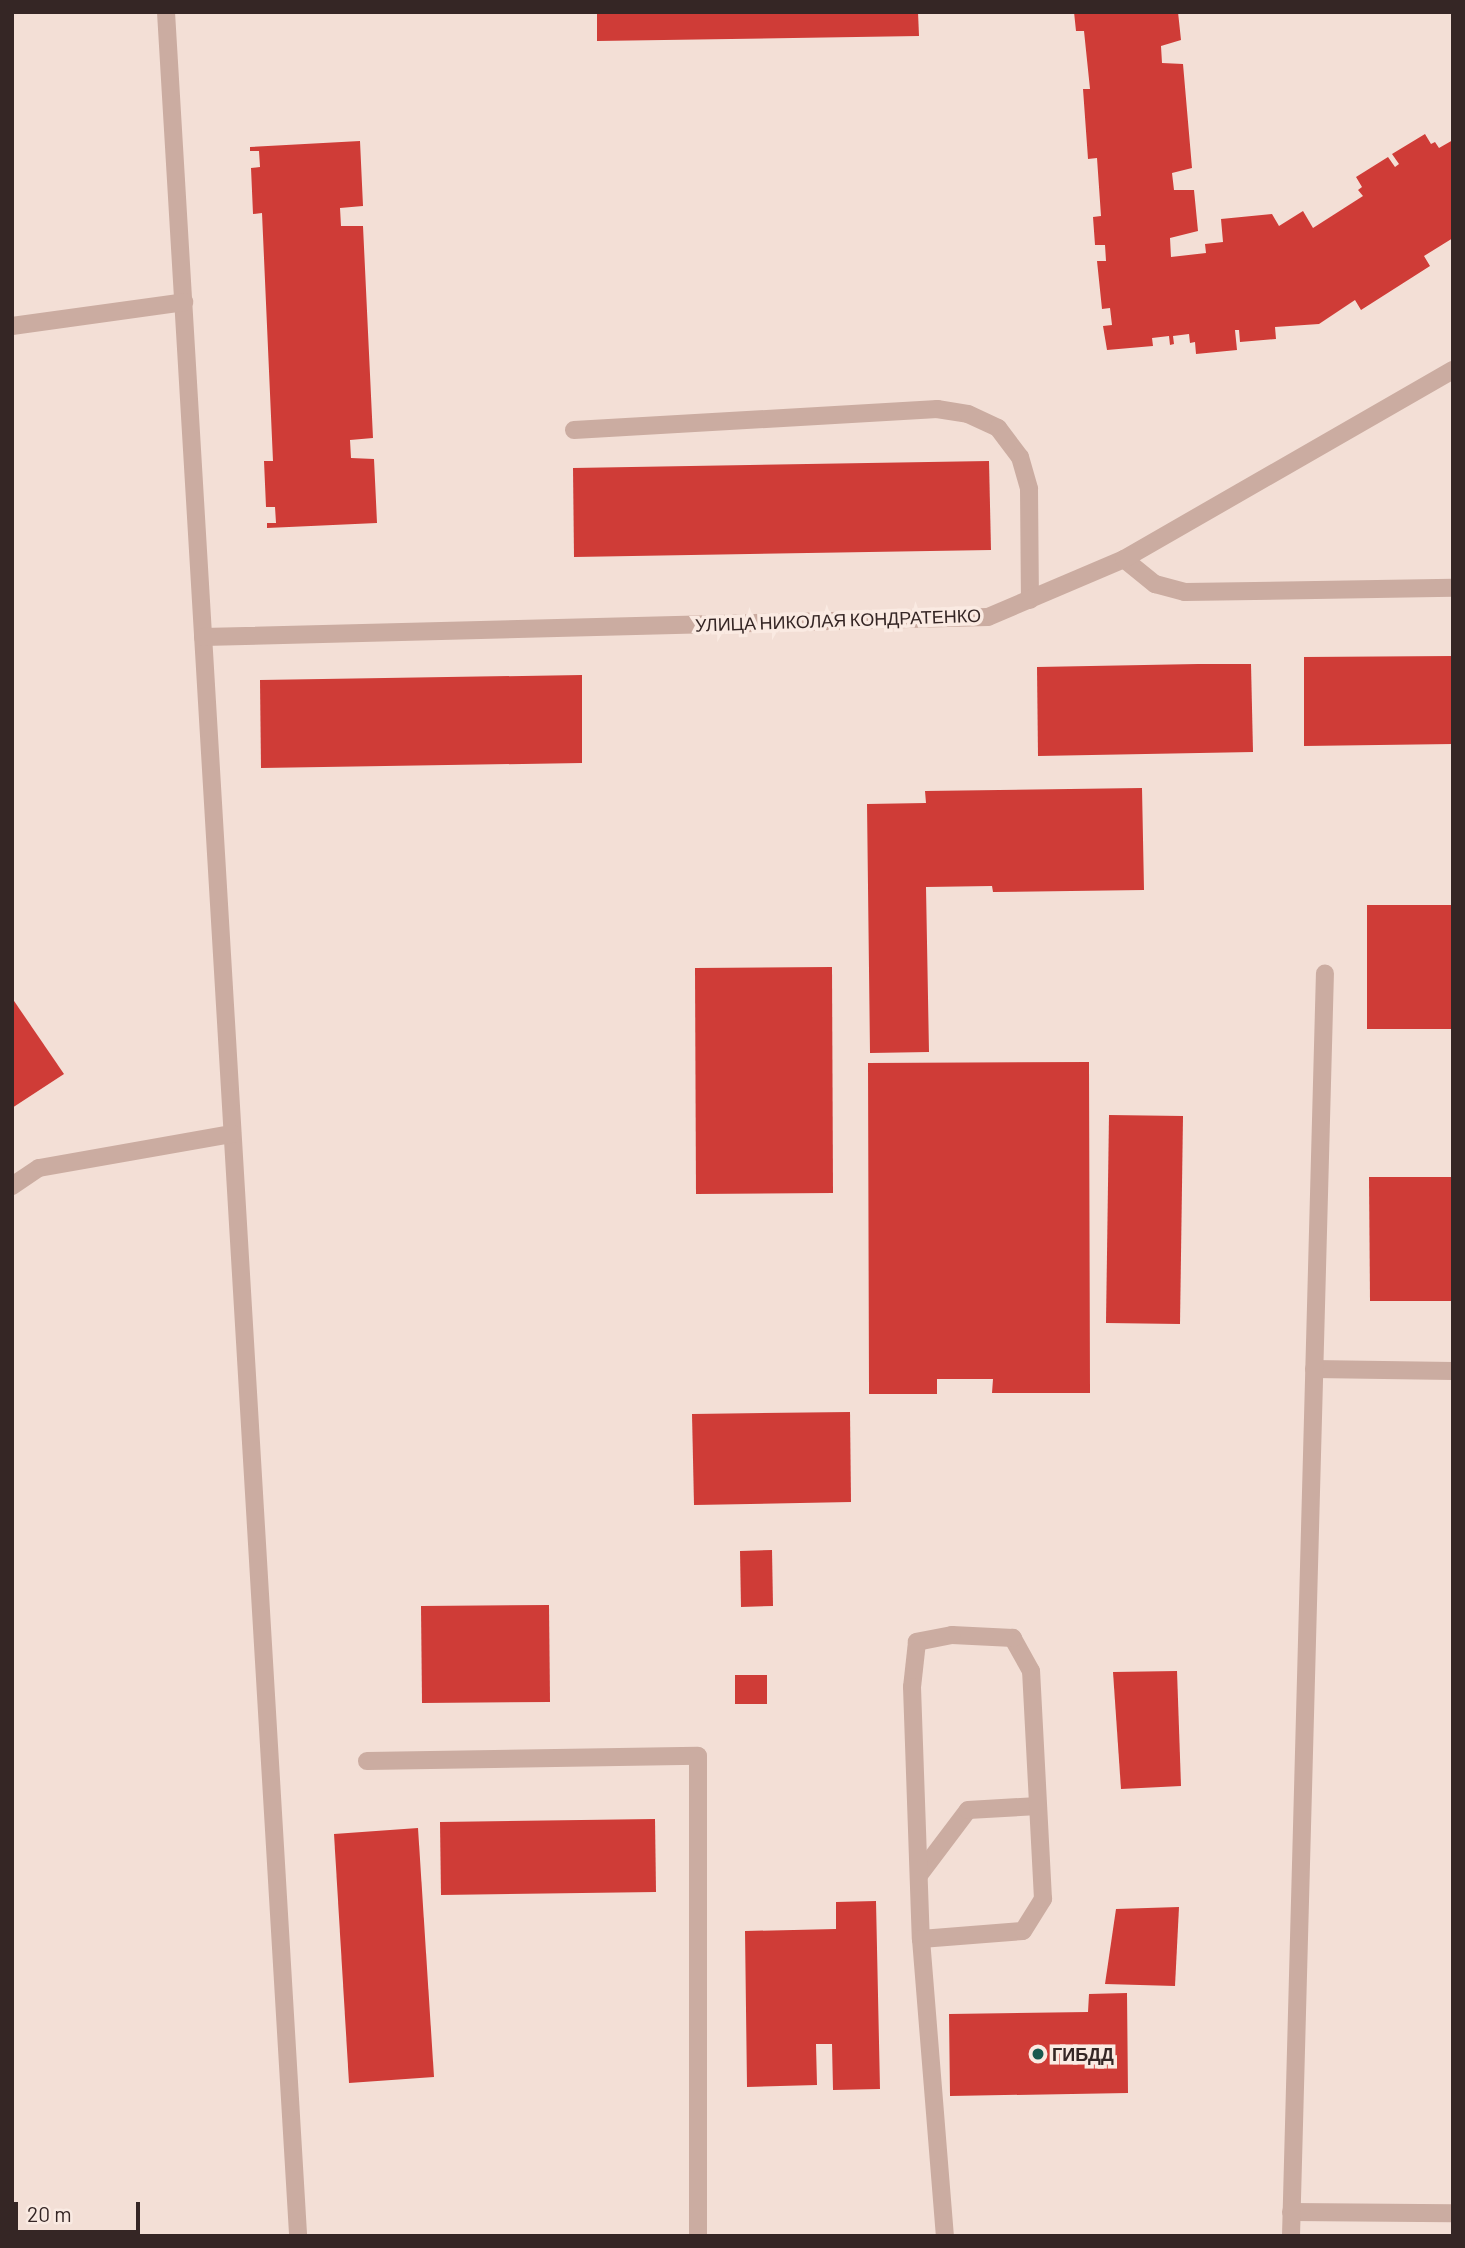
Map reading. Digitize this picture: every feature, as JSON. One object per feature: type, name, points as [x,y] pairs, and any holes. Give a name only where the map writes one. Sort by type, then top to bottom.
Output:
[{"type":"street","points":[[166,12],[298,2236]]},
{"type":"street","points":[[12,327],[184,302]]},
{"type":"street","name":"УЛИЦА НИКОЛАЯ КОНДРАТЕНКО","points":[[203,637],[988,617],[1124,559],[1453,370]]},
{"type":"street","points":[[574,430],[937,409],[968,414],[998,428],[1020,457],[1029,489],[1030,600]]},
{"type":"street","points":[[1124,559],[1155,584],[1185,592],[1453,588]]},
{"type":"street","points":[[1291,2236],[1325,973]]},
{"type":"street","points":[[12,1186],[38,1168],[232,1134]]},
{"type":"street","points":[[1314,1369],[1453,1371]]},
{"type":"street","points":[[921,1939],[1023,1931],[1043,1899],[1031,1671],[1013,1638],[952,1635],[917,1642],[912,1687],[921,1939],[945,2236]]},
{"type":"street","points":[[367,1761],[698,1756],[698,2236]]},
{"type":"street","points":[[919,1875],[968,1810],[1038,1807]]},
{"type":"street","points":[[1291,2212],[1453,2213]]},
{"type":"building","points":[[597,12],[918,12],[919,36],[597,41]]},
{"type":"building","points":[[1074,12],[1178,12],[1181,40],[1161,46],[1162,63],[1183,64],[1192,168],[1172,173],[1174,190],[1194,190],[1198,231],[1170,238],[1171,257],[1206,253],[1205,244],[1223,242],[1221,219],[1272,214],[1279,226],[1303,211],[1313,228],[1363,196],[1358,190],[1362,187],[1356,177],[1388,157],[1395,167],[1399,164],[1392,154],[1425,134],[1431,144],[1435,142],[1439,148],[1453,140],[1453,238],[1424,256],[1430,266],[1361,310],[1355,300],[1319,324],[1275,327],[1276,339],[1240,342],[1239,330],[1235,330],[1237,350],[1196,354],[1195,342],[1190,343],[1189,334],[1173,336],[1174,344],[1170,345],[1169,336],[1152,338],[1153,346],[1107,350],[1103,326],[1112,325],[1110,308],[1102,309],[1097,261],[1106,261],[1105,245],[1095,245],[1093,217],[1101,216],[1097,158],[1088,159],[1083,89],[1090,89],[1084,31],[1076,31]]},
{"type":"building","points":[[360,141],[363,206],[340,208],[341,226],[363,226],[373,438],[350,440],[351,458],[374,459],[377,523],[267,528],[267,523],[276,523],[275,507],[266,507],[264,461],[273,461],[262,213],[253,214],[251,168],[260,167],[259,151],[250,151],[250,147]]},
{"type":"building","points":[[989,461],[991,550],[574,557],[573,468]]},
{"type":"building","points":[[1453,656],[1453,744],[1304,746],[1304,657]]},
{"type":"building","points":[[1251,664],[1253,752],[1038,756],[1037,667]]},
{"type":"building","points":[[582,675],[582,763],[261,768],[260,680]]},
{"type":"building","points":[[1142,788],[1144,890],[993,892],[992,886],[926,887],[929,1052],[870,1053],[867,804],[926,803],[925,791]]},
{"type":"building","points":[[1367,905],[1453,905],[1453,1029],[1367,1029]]},
{"type":"building","points":[[832,967],[833,1193],[696,1194],[695,968]]},
{"type":"building","points":[[12,998],[64,1074],[12,1108]]},
{"type":"building","points":[[1089,1062],[1090,1393],[992,1393],[993,1379],[937,1379],[937,1394],[869,1394],[868,1063]]},
{"type":"building","points":[[1109,1115],[1183,1116],[1180,1324],[1106,1323]]},
{"type":"building","points":[[1369,1177],[1453,1177],[1453,1301],[1370,1301]]},
{"type":"building","points":[[850,1412],[851,1502],[694,1505],[692,1414]]},
{"type":"building","points":[[772,1550],[773,1606],[741,1607],[740,1551]]},
{"type":"building","points":[[549,1605],[550,1702],[422,1703],[421,1606]]},
{"type":"building","points":[[1177,1671],[1181,1786],[1121,1789],[1113,1672]]},
{"type":"building","points":[[735,1675],[767,1675],[767,1704],[735,1704]]},
{"type":"building","points":[[655,1819],[656,1892],[441,1895],[440,1822]]},
{"type":"building","points":[[418,1828],[434,2077],[349,2083],[334,1834]]},
{"type":"building","points":[[876,1901],[880,2089],[833,2090],[832,2044],[816,2044],[817,2085],[747,2087],[745,1931],[836,1929],[836,1902]]},
{"type":"building","points":[[1179,1907],[1175,1986],[1105,1984],[1116,1909]]},
{"type":"building","name":"ГИБДД","points":[[1127,1993],[1128,2093],[950,2096],[949,2014],[1088,2012],[1089,1994]]},
{"type":"place","name":"ГИБДД","points":[[1038,2054]]}]
